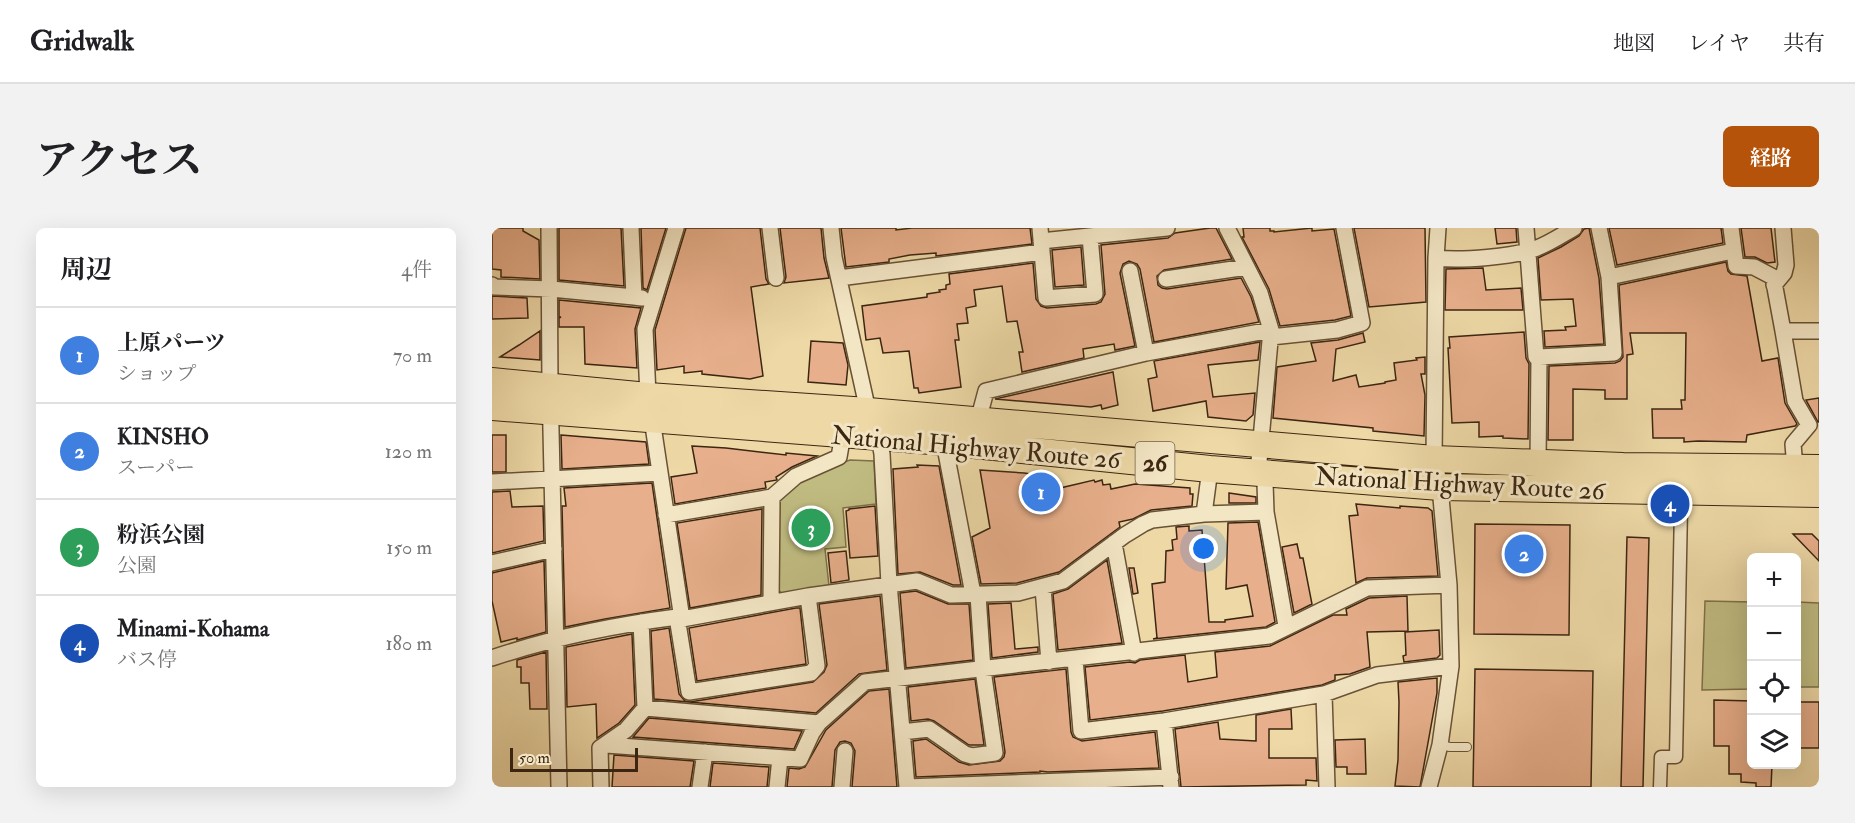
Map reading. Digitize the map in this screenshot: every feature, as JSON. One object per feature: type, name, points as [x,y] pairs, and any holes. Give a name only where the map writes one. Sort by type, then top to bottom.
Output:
[{"type":"highway","name":"National Highway Route 26","points":[[492,381],[550,386],[650,407],[843,434],[1210,469],[1440,487],[1819,494]]},
{"type":"highway","name":"National Highway Route 26","points":[[492,407],[552,412],[650,407],[868,411],[1434,459],[1623,466],[1807,468]]},
{"type":"street","points":[[549,228],[550,386],[559,787]]},
{"type":"street","points":[[631,228],[634,297]]},
{"type":"street","points":[[676,228],[645,329],[650,407],[689,692],[811,673],[817,666],[808,596]]},
{"type":"street","points":[[770,228],[776,278]]},
{"type":"street","points":[[831,228],[839,278],[868,411]]},
{"type":"street","points":[[839,278],[1041,240],[1167,228]]},
{"type":"street","points":[[1227,228],[1260,293],[1271,333],[1259,445],[1262,473],[1266,483],[1266,512],[1286,627]]},
{"type":"street","points":[[978,421],[986,391],[1146,353],[1271,333],[1337,330],[1362,323],[1344,228]]},
{"type":"street","points":[[1429,787],[1440,745],[1450,666],[1449,585],[1440,487],[1434,459],[1438,228]]},
{"type":"street","points":[[1526,228],[1536,357],[1614,353],[1609,277],[1599,228]]},
{"type":"street","points":[[1436,258],[1520,253],[1539,247],[1574,228]]},
{"type":"street","points":[[1731,228],[1736,266],[1754,267],[1773,277],[1795,401],[1809,425],[1793,444],[1807,468]]},
{"type":"street","points":[[1774,285],[1784,273],[1786,266],[1783,228]]},
{"type":"street","points":[[1041,240],[1046,298],[1095,294],[1090,236]]},
{"type":"street","points":[[1609,277],[1733,251]]},
{"type":"street","points":[[1166,279],[1247,267]]},
{"type":"street","points":[[1130,271],[1146,353]]},
{"type":"street","points":[[492,285],[654,300]]},
{"type":"street","points":[[1783,331],[1819,331]]},
{"type":"street","points":[[1538,463],[1539,357]]},
{"type":"street","points":[[1801,435],[1819,432]]},
{"type":"street","points":[[666,515],[772,497],[796,476],[839,456],[843,434]]},
{"type":"street","points":[[879,437],[907,787],[1171,782],[1164,721]]},
{"type":"street","points":[[902,732],[929,729],[965,754],[972,756],[994,753],[976,594],[944,442]]},
{"type":"street","points":[[1204,513],[1210,469]]},
{"type":"street","points":[[492,482],[660,473]]},
{"type":"street","points":[[771,603],[772,497]]},
{"type":"street","points":[[1660,787],[1661,757],[1676,758],[1681,508]]},
{"type":"street","points":[[492,658],[556,640],[641,622],[680,618],[889,584],[917,581],[951,595],[1018,594],[1063,581],[1134,529],[1152,520],[1204,513],[1266,512]]},
{"type":"street","points":[[1114,543],[1134,652]]},
{"type":"street","points":[[492,563],[554,549]]},
{"type":"street","points":[[606,745],[800,759],[819,723],[865,682],[1269,636],[1367,588],[1449,585]]},
{"type":"street","points":[[1043,588],[1049,662]]},
{"type":"street","points":[[601,787],[600,748],[626,730],[645,708],[641,622]]},
{"type":"street","points":[[1075,659],[1081,731],[1164,721],[1324,694],[1377,675],[1450,666]]},
{"type":"street","points":[[1324,694],[1327,787]]},
{"type":"street","points":[[645,708],[819,723]]},
{"type":"street","points":[[842,787],[844,751]]},
{"type":"street","points":[[700,787],[705,752]]},
{"type":"street","points":[[777,787],[780,758]]},
{"type":"lane","points":[[1440,745],[1467,747]]},
{"type":"shaded area","points":[[850,460],[874,461],[876,504],[843,508],[846,547],[825,549],[829,586],[783,594],[777,589],[778,496],[805,476]]},
{"type":"shaded area","points":[[1705,601],[1747,602],[1747,689],[1702,690]]},
{"type":"shaded area","points":[[1801,602],[1819,603],[1819,687],[1801,687]]},
{"type":"building","points":[[492,228],[523,228],[523,231],[539,240],[540,279],[501,277],[501,270],[492,269]]},
{"type":"building","points":[[559,228],[621,228],[624,286],[559,280]]},
{"type":"building","points":[[641,228],[666,228],[647,290],[643,288]]},
{"type":"building","points":[[686,228],[760,228],[766,279],[769,284],[751,287],[763,376],[750,379],[702,374],[702,371],[684,373],[684,366],[657,370],[655,330]]},
{"type":"building","points":[[780,228],[821,228],[829,278],[784,283],[786,277]]},
{"type":"building","points":[[841,228],[896,228],[896,230],[1030,228],[1032,244],[936,256],[936,253],[910,255],[889,259],[889,262],[846,267]]},
{"type":"building","points":[[1216,228],[1232,259],[1164,270],[1157,276],[1158,285],[1167,289],[1241,278],[1251,297],[1259,322],[1154,342],[1140,269],[1137,264],[1129,261],[1123,264],[1120,273],[1135,346],[1115,350],[1114,344],[1083,349],[1084,358],[1022,372],[1019,352],[1023,352],[1017,321],[1007,322],[1002,286],[974,290],[976,306],[966,308],[968,323],[957,324],[959,340],[955,340],[961,387],[919,393],[918,388],[914,388],[909,351],[883,353],[880,338],[866,340],[862,306],[927,297],[927,294],[946,289],[946,285],[950,284],[949,274],[1033,263],[1036,299],[1041,306],[1047,308],[1096,304],[1101,302],[1105,294],[1101,245],[1168,238],[1175,233]]},
{"type":"building","points":[[1243,228],[1270,228],[1270,231],[1274,232],[1312,228],[1312,231],[1334,229],[1351,316],[1280,326],[1269,289],[1242,237],[1244,237]]},
{"type":"building","points":[[1354,228],[1425,228],[1426,302],[1369,307]]},
{"type":"building","points":[[1495,228],[1516,228],[1517,242],[1497,244]]},
{"type":"building","points":[[1589,228],[1599,278],[1604,344],[1545,347],[1544,331],[1566,330],[1565,327],[1576,326],[1573,299],[1541,300],[1538,258],[1561,247],[1579,236],[1584,229]]},
{"type":"building","points":[[1609,228],[1721,228],[1723,243],[1617,265]]},
{"type":"building","points":[[1741,228],[1771,228],[1775,262],[1767,263],[1755,257],[1745,257]]},
{"type":"building","points":[[1081,247],[1084,285],[1055,287],[1052,250]]},
{"type":"building","points":[[1726,262],[1731,274],[1747,276],[1762,361],[1778,358],[1785,403],[1797,424],[1795,426],[1747,435],[1746,442],[1684,442],[1684,438],[1653,438],[1652,409],[1682,409],[1681,400],[1685,400],[1686,333],[1630,333],[1633,354],[1627,355],[1627,399],[1605,399],[1605,390],[1573,389],[1573,440],[1548,440],[1549,366],[1615,363],[1623,357],[1619,285]]},
{"type":"building","points":[[1483,268],[1486,290],[1521,288],[1523,310],[1445,310],[1446,269]]},
{"type":"building","points":[[492,296],[527,298],[528,318],[492,319]]},
{"type":"building","points":[[559,300],[641,308],[635,329],[637,368],[585,364],[584,327],[559,327],[561,317],[559,317]]},
{"type":"building","points":[[540,331],[540,360],[500,357],[519,345]]},
{"type":"building","points":[[1524,332],[1526,358],[1529,364],[1528,439],[1503,438],[1503,436],[1479,437],[1479,422],[1452,423],[1449,337]]},
{"type":"building","points":[[1363,333],[1365,342],[1336,349],[1333,381],[1356,375],[1359,387],[1385,383],[1396,380],[1394,363],[1425,357],[1425,374],[1421,374],[1425,395],[1424,436],[1373,431],[1373,428],[1273,418],[1277,367],[1316,361],[1311,343],[1338,340]]},
{"type":"building","points":[[811,341],[843,343],[848,365],[846,385],[808,382]]},
{"type":"building","points":[[1260,342],[1258,360],[1208,365],[1213,397],[1255,393],[1253,415],[1246,421],[1208,417],[1206,401],[1153,411],[1148,379],[1157,377],[1154,361]]},
{"type":"building","points":[[1113,372],[1118,405],[1102,409],[1101,405],[1091,407],[995,399]]},
{"type":"building","points":[[1819,398],[1819,422],[1818,422],[1806,400]]},
{"type":"building","points":[[492,435],[506,435],[506,472],[492,472]]},
{"type":"building","points":[[561,435],[646,442],[649,464],[562,469]]},
{"type":"building","points":[[692,446],[817,456],[792,467],[776,477],[777,480],[765,482],[766,488],[675,504],[671,477],[697,473]]},
{"type":"building","points":[[917,465],[939,466],[961,585],[953,585],[920,572],[898,574],[893,469],[918,467]]},
{"type":"building","points":[[980,470],[1045,476],[1046,481],[1055,479],[1058,481],[1060,488],[1102,480],[1103,485],[1110,484],[1111,489],[1135,484],[1190,488],[1190,494],[1193,494],[1192,506],[1151,510],[1133,519],[1119,522],[1120,527],[1059,572],[1017,583],[981,584],[972,537],[990,528]]},
{"type":"building","points":[[652,483],[670,608],[565,627],[562,506],[566,506],[564,488]]},
{"type":"building","points":[[510,491],[512,507],[543,506],[544,541],[492,553],[492,492]]},
{"type":"building","points":[[1229,493],[1256,497],[1256,503],[1229,503]]},
{"type":"building","points":[[1356,504],[1428,508],[1432,511],[1438,576],[1367,578],[1356,583],[1349,516],[1358,515]]},
{"type":"building","points":[[875,506],[878,556],[850,558],[846,511]]},
{"type":"building","points":[[762,509],[761,595],[690,608],[677,523]]},
{"type":"building","points":[[1258,522],[1275,622],[1266,627],[1153,639],[1157,638],[1152,584],[1165,582],[1166,551],[1173,550],[1172,540],[1177,539],[1176,527],[1189,526],[1189,531],[1202,530],[1209,622],[1225,622],[1225,620],[1253,616],[1247,585],[1226,589],[1228,523]]},
{"type":"building","points":[[1475,524],[1570,525],[1569,635],[1474,634]]},
{"type":"building","points":[[1793,534],[1812,534],[1819,541],[1819,561]]},
{"type":"building","points":[[1627,537],[1649,538],[1643,787],[1621,787]]},
{"type":"building","points":[[1297,544],[1300,558],[1303,558],[1312,604],[1294,613],[1282,547]]},
{"type":"building","points":[[846,551],[849,580],[831,583],[828,553]]},
{"type":"building","points":[[1107,560],[1122,643],[1058,650],[1053,594],[1068,589]]},
{"type":"building","points":[[544,561],[546,632],[501,642],[492,601],[492,573]]},
{"type":"building","points":[[1129,568],[1134,568],[1138,593],[1133,594]]},
{"type":"building","points":[[916,591],[948,604],[969,604],[973,660],[906,668],[900,593]]},
{"type":"building","points":[[880,596],[887,670],[859,674],[816,713],[654,699],[651,631],[669,628],[679,694],[685,701],[690,702],[813,682],[824,672],[827,665],[819,604]]},
{"type":"building","points":[[1407,596],[1408,631],[1367,632],[1370,667],[1350,674],[1335,675],[1335,680],[1322,685],[1163,711],[1090,720],[1085,667],[1135,663],[1140,660],[1185,655],[1188,682],[1217,677],[1215,652],[1270,646],[1333,615],[1347,615],[1346,609],[1369,598]]},
{"type":"building","points":[[1011,603],[1015,649],[1038,647],[1038,652],[992,658],[988,604]]},
{"type":"building","points":[[800,608],[806,664],[697,681],[689,628]]},
{"type":"building","points":[[1439,630],[1440,655],[1437,658],[1404,662],[1405,632]]},
{"type":"building","points":[[632,634],[635,705],[619,723],[597,738],[596,704],[567,707],[566,647]]},
{"type":"building","points":[[546,652],[547,709],[530,709],[529,683],[521,683],[521,667],[517,667],[517,660]]},
{"type":"building","points":[[1066,669],[1073,737],[1082,741],[1155,732],[1159,768],[916,777],[913,741],[926,739],[959,762],[969,765],[1000,761],[1005,752],[994,677]]},
{"type":"building","points":[[1475,669],[1593,671],[1591,787],[1473,787]]},
{"type":"building","points":[[1437,678],[1437,693],[1420,787],[1395,786],[1398,760],[1398,682]]},
{"type":"building","points":[[975,679],[984,745],[969,745],[928,719],[911,721],[908,687]]},
{"type":"building","points":[[889,689],[897,787],[852,787],[855,751],[851,743],[845,741],[840,742],[835,750],[832,787],[787,787],[789,768],[805,767],[826,730],[869,691]]},
{"type":"building","points":[[1714,700],[1747,701],[1747,769],[1772,769],[1771,787],[1756,787],[1756,783],[1741,782],[1741,774],[1729,774],[1729,746],[1714,746]]},
{"type":"building","points":[[1801,702],[1819,702],[1819,748],[1801,748]]},
{"type":"building","points":[[1291,709],[1292,729],[1269,729],[1269,758],[1316,758],[1317,781],[1306,780],[1306,785],[1181,787],[1175,729],[1218,722],[1220,739],[1256,741],[1256,715]]},
{"type":"building","points":[[649,718],[802,731],[794,749],[633,737]]},
{"type":"building","points":[[1365,739],[1366,774],[1347,774],[1347,767],[1336,767],[1335,740]]},
{"type":"building","points":[[614,755],[694,761],[690,787],[612,787]]},
{"type":"building","points":[[713,763],[769,767],[767,787],[710,787]]},
{"type":"place","name":"上原パーツ","points":[[1041,492]]},
{"type":"place","name":"Minami-Kohama","points":[[1670,504]]},
{"type":"place","name":"粉浜公園","points":[[811,528]]},
{"type":"place","name":"KINSHO","points":[[1524,554]]}]
